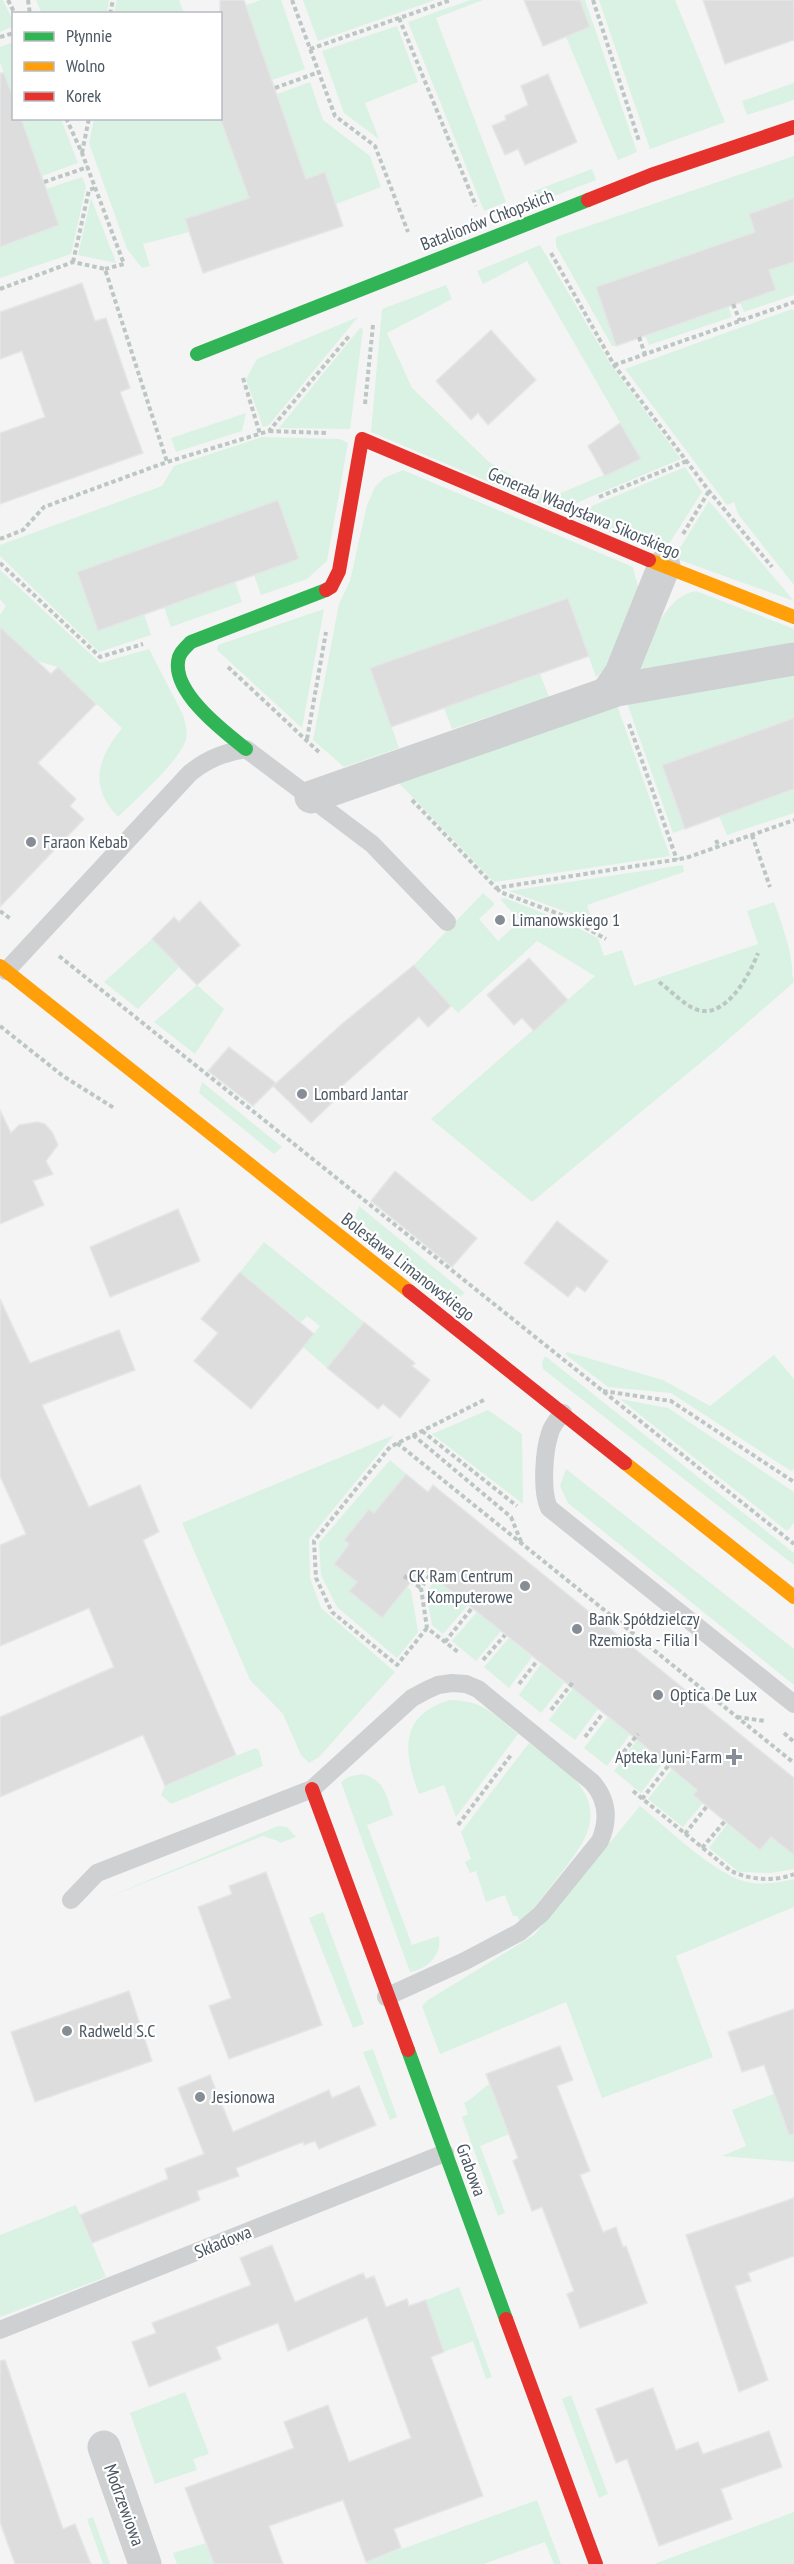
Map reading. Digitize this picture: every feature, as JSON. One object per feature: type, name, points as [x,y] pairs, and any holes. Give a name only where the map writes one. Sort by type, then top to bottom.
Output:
[{"type":"street","name":"Batalionów Chłopskich","points":[[197,354],[651,175],[794,127]]},
{"type":"street","name":"Generała Władysława Sikorskiego","points":[[362,439],[664,566],[794,617]]},
{"type":"street","points":[[246,749],[214,724],[198,707],[176,666],[177,657],[182,648],[199,639],[314,596],[331,586],[336,580],[362,439]]},
{"type":"street","points":[[613,691],[664,566]]},
{"type":"street","points":[[311,797],[613,691],[794,659]]},
{"type":"street","name":"Bolesława Limanowskiego","points":[[3,969],[794,1597]]},
{"type":"street","name":"Grabowa","points":[[312,1789],[386,1997],[596,2564]]},
{"type":"street","name":"Modrzewiowa","points":[[104,2447],[145,2564]]},
{"type":"lane","points":[[3,969],[36,938],[190,772],[209,759],[228,752],[246,749],[372,844],[447,922]]},
{"type":"lane","points":[[563,1413],[554,1424],[547,1443],[544,1487],[545,1499],[549,1508],[794,1704]]},
{"type":"lane","points":[[71,1900],[97,1873],[312,1789],[412,1698],[438,1685],[466,1684],[478,1689],[592,1782],[601,1792],[605,1802],[605,1830],[600,1841],[541,1914],[520,1932],[465,1961],[386,1997]]},
{"type":"lane","name":"Składowa","points":[[0,2330],[445,2153]]},
{"type":"path","points":[[292,0],[335,116],[375,146],[421,265]]},
{"type":"path","points":[[310,49],[451,0]]},
{"type":"path","points":[[592,0],[651,175]]},
{"type":"path","points":[[399,18],[489,238]]},
{"type":"path","points":[[275,88],[319,72]]},
{"type":"path","points":[[0,289],[73,262],[105,269],[124,264],[88,167],[67,120]]},
{"type":"path","points":[[82,153],[89,120]]},
{"type":"path","points":[[44,182],[88,167]]},
{"type":"path","points":[[73,262],[88,190],[95,188]]},
{"type":"path","points":[[548,247],[614,365],[709,491],[779,575]]},
{"type":"path","points":[[105,269],[167,462]]},
{"type":"path","points":[[614,365],[794,302]]},
{"type":"path","points":[[734,304],[740,321]]},
{"type":"path","points":[[0,539],[23,530],[44,507],[167,462],[269,431],[344,434],[362,439],[374,317]]},
{"type":"path","points":[[269,431],[352,333]]},
{"type":"path","points":[[639,338],[645,354]]},
{"type":"path","points":[[549,518],[687,461]]},
{"type":"path","points":[[664,566],[709,491]]},
{"type":"path","points":[[0,563],[100,657],[152,641]]},
{"type":"path","points":[[307,740],[336,580]]},
{"type":"path","points":[[199,639],[352,783]]},
{"type":"path","points":[[613,691],[677,860]]},
{"type":"path","points":[[385,772],[500,892],[567,917],[606,939]]},
{"type":"path","points":[[496,888],[677,860],[794,820]]},
{"type":"path","points":[[752,835],[770,887]]},
{"type":"path","points":[[716,840],[720,847]]},
{"type":"path","points":[[0,911],[794,1544]]},
{"type":"path","points":[[659,982],[693,1008],[703,1011],[733,996],[742,986],[758,953]]},
{"type":"path","points":[[602,1391],[671,1401],[794,1482]]},
{"type":"path","points":[[435,1569],[421,1588],[427,1628],[397,1665],[332,1612],[316,1578],[314,1541],[390,1447],[490,1397]]},
{"type":"path","points":[[422,1431],[520,1508]]},
{"type":"path","points":[[413,1435],[511,1517],[522,1544]]},
{"type":"path","points":[[397,1443],[794,1763]]},
{"type":"path","points":[[404,1576],[421,1588]]},
{"type":"path","points":[[445,1642],[472,1608]]},
{"type":"path","points":[[477,1668],[505,1635]]},
{"type":"path","points":[[518,1686],[537,1661]]},
{"type":"path","points":[[549,1712],[573,1682]]},
{"type":"path","points":[[584,1739],[603,1713]]},
{"type":"path","points":[[736,1717],[769,1722]]},
{"type":"path","points":[[777,1728],[794,1742]]},
{"type":"path","points":[[458,1825],[530,1731]]},
{"type":"path","points":[[608,1772],[638,1734]]},
{"type":"path","points":[[642,1799],[668,1766]]},
{"type":"path","points":[[685,1834],[707,1806]]},
{"type":"path","points":[[702,1848],[725,1821]]},
{"type":"green space","points":[[0,0],[3,0],[12,19],[12,27],[0,32]]},
{"type":"green space","points":[[36,0],[109,0],[107,12],[41,12]]},
{"type":"green space","points":[[117,0],[179,0],[184,12],[114,12]]},
{"type":"green space","points":[[261,0],[281,0],[305,69],[272,80],[246,5]]},
{"type":"green space","points":[[303,0],[435,0],[318,41]]},
{"type":"green space","points":[[470,0],[483,0],[436,18],[506,202],[484,211],[408,22]]},
{"type":"green space","points":[[580,0],[585,0],[637,152],[618,160],[566,37],[590,27]]},
{"type":"green space","points":[[599,0],[675,0],[725,122],[650,149]]},
{"type":"green space","points":[[397,26],[418,82],[365,103],[379,139],[344,113],[322,51]]},
{"type":"green space","points":[[12,42],[12,96],[0,62],[0,47]]},
{"type":"green space","points":[[310,82],[323,120],[370,156],[381,187],[336,204],[325,172],[186,219],[189,232],[143,244],[150,266],[142,268],[127,249],[89,143],[94,120],[221,120],[232,150],[289,130],[277,94]]},
{"type":"green space","points":[[794,83],[794,100],[747,115],[742,101]]},
{"type":"green space","points":[[21,120],[61,120],[78,163],[42,176]]},
{"type":"green space","points":[[794,156],[794,198],[749,214],[755,232],[596,287],[616,346],[612,346],[556,246],[556,237]]},
{"type":"green space","points":[[592,169],[596,180],[539,202],[534,191]]},
{"type":"green space","points":[[82,177],[86,186],[71,254],[0,278],[0,243],[2,246],[59,225],[46,189]]},
{"type":"green space","points":[[91,198],[114,257],[116,263],[78,255]]},
{"type":"green space","points":[[540,245],[611,365],[681,459],[557,511],[371,432],[382,309],[446,285],[452,299],[387,333],[412,388],[489,462],[549,498],[641,459],[527,261],[483,284],[477,271]]},
{"type":"green space","points":[[794,262],[794,295],[744,312],[740,302],[775,289],[769,270]]},
{"type":"green space","points":[[728,306],[732,317],[649,345],[645,335]]},
{"type":"green space","points":[[792,309],[794,311],[794,585],[738,514],[734,502],[727,505],[625,369]]},
{"type":"green space","points":[[358,317],[269,425],[263,427],[246,379],[257,359]]},
{"type":"green space","points":[[360,328],[363,329],[350,429],[279,428]]},
{"type":"green space","points":[[246,413],[242,431],[176,452],[171,438]]},
{"type":"green space","points":[[262,437],[340,439],[348,443],[327,561],[307,579],[261,595],[254,575],[299,558],[278,500],[78,572],[144,614],[151,635],[99,652],[0,556],[0,545],[162,486],[174,466]]},
{"type":"green space","points":[[685,467],[702,492],[663,553],[568,516]]},
{"type":"green space","points":[[403,470],[633,567],[639,591],[604,670],[596,677],[568,598],[371,668],[399,748],[344,767],[313,740],[339,604],[350,581],[367,505],[375,487],[384,478]]},
{"type":"green space","points":[[709,501],[794,601],[674,558]]},
{"type":"green space","points":[[0,570],[100,663],[149,649],[183,715],[187,733],[183,747],[167,768],[118,817],[103,794],[100,772],[107,750],[122,728],[58,667],[37,661],[0,627],[0,615],[6,606],[0,599]]},
{"type":"green space","points":[[235,582],[242,602],[171,627],[164,607]]},
{"type":"green space","points":[[696,591],[794,629],[794,644],[642,670],[640,666],[660,620],[675,601]]},
{"type":"green space","points":[[324,609],[302,728],[217,650],[218,645]]},
{"type":"green space","points":[[794,672],[794,718],[662,765],[685,829],[673,833],[626,700]]},
{"type":"green space","points":[[540,674],[549,697],[452,729],[444,708]]},
{"type":"green space","points":[[617,705],[670,856],[494,882],[398,782]]},
{"type":"green space","points":[[794,789],[794,813],[727,835],[719,816]]},
{"type":"green space","points":[[683,865],[684,872],[587,905],[593,925],[575,915],[509,891]]},
{"type":"green space","points":[[483,893],[495,904],[479,919],[498,941],[520,921],[500,899],[505,898],[598,938],[604,956],[622,950],[634,986],[758,944],[747,911],[774,902],[789,948],[794,982],[716,1050],[532,1202],[431,1119],[595,976],[537,941],[458,1013],[414,965]]},
{"type":"green space","points":[[152,939],[179,967],[138,1009],[104,982]]},
{"type":"green space","points":[[197,985],[224,1009],[195,1054],[154,1022]]},
{"type":"green space","points":[[202,1082],[282,1147],[274,1154],[199,1093]]},
{"type":"green space","points":[[359,1206],[465,1293],[456,1299],[355,1218]]},
{"type":"green space","points":[[264,1242],[364,1322],[327,1368],[303,1347],[320,1326],[307,1316],[301,1322],[240,1272]]},
{"type":"green space","points":[[567,1352],[663,1380],[710,1406],[774,1355],[794,1379],[794,1469],[791,1471],[671,1393],[608,1387],[565,1354]]},
{"type":"green space","points":[[545,1356],[794,1553],[794,1565],[543,1369],[542,1362]]},
{"type":"green space","points":[[620,1399],[668,1408],[794,1492],[794,1523],[787,1531]]},
{"type":"green space","points":[[488,1410],[522,1434],[523,1504],[432,1434]]},
{"type":"green space","points":[[394,1435],[309,1539],[310,1578],[321,1608],[395,1672],[319,1757],[309,1763],[301,1755],[283,1714],[250,1680],[182,1523]]},
{"type":"green space","points":[[390,1460],[406,1474],[374,1513],[368,1510],[344,1540],[349,1544],[334,1563],[357,1582],[350,1592],[382,1617],[407,1587],[411,1590],[418,1632],[397,1658],[337,1607],[321,1575],[319,1543]]},
{"type":"green space","points":[[566,1469],[794,1649],[794,1685],[568,1503],[560,1486]]},
{"type":"green space","points":[[441,1574],[468,1605],[443,1634],[432,1625],[426,1592]]},
{"type":"green space","points":[[477,1612],[501,1631],[476,1661],[452,1641]]},
{"type":"green space","points":[[509,1638],[532,1657],[509,1688],[484,1667]]},
{"type":"green space","points":[[541,1664],[564,1683],[541,1713],[519,1695]]},
{"type":"green space","points":[[576,1684],[579,1693],[598,1709],[575,1740],[549,1720]]},
{"type":"green space","points":[[450,1700],[471,1703],[487,1709],[518,1734],[456,1817],[444,1785],[419,1794],[408,1750],[409,1737],[421,1715]]},
{"type":"green space","points":[[608,1717],[621,1727],[633,1730],[607,1766],[584,1748]]},
{"type":"green space","points":[[640,1736],[644,1740],[641,1744],[663,1763],[641,1793],[614,1771]]},
{"type":"green space","points":[[529,1743],[577,1782],[588,1800],[590,1822],[576,1853],[520,1922],[517,1916],[513,1916],[505,1895],[486,1902],[476,1871],[470,1873],[465,1862],[471,1859],[461,1832]]},
{"type":"green space","points":[[255,1748],[259,1750],[263,1766],[171,1804],[161,1795],[165,1786]]},
{"type":"green space","points":[[672,1769],[683,1778],[687,1774],[700,1785],[693,1795],[703,1803],[683,1827],[648,1799]]},
{"type":"green space","points":[[362,1774],[376,1780],[384,1789],[393,1815],[367,1825],[412,1945],[439,1936],[438,1949],[432,1960],[423,1968],[410,1972],[341,1782],[348,1777]]},
{"type":"green space","points":[[640,1806],[709,1863],[738,1879],[762,1884],[794,1879],[794,1907],[676,1956],[713,2057],[602,2098],[566,2002],[440,2054],[422,2006],[428,2000],[534,1935]]},
{"type":"green space","points":[[728,1823],[760,1850],[771,1837],[791,1852],[794,1849],[794,1869],[771,1873],[739,1872],[709,1848]]},
{"type":"green space","points":[[278,1826],[287,1827],[296,1837],[280,1843],[263,1836],[106,1898]]},
{"type":"green space","points":[[323,1912],[364,2024],[353,2028],[309,1918]]},
{"type":"green space","points":[[373,2049],[397,2117],[390,2120],[363,2052]]},
{"type":"green space","points":[[490,2084],[509,2134],[480,2146],[505,2213],[498,2216],[462,2117],[468,2114],[464,2103]]},
{"type":"green space","points":[[794,2086],[794,2162],[722,2156],[746,2146],[732,2110]]},
{"type":"green space","points":[[76,2205],[106,2277],[0,2317],[0,2235]]},
{"type":"green space","points":[[459,2287],[492,2377],[486,2379],[473,2341],[444,2352],[426,2300]]},
{"type":"green space","points":[[185,2392],[209,2454],[193,2459],[197,2470],[155,2484],[130,2413]]},
{"type":"green space","points":[[571,2395],[608,2494],[599,2498],[562,2399]]},
{"type":"green space","points":[[537,2500],[561,2564],[554,2564],[545,2542],[484,2564],[367,2564],[366,2562]]},
{"type":"green space","points":[[794,2512],[794,2564],[654,2564]]},
{"type":"green space","points":[[93,2517],[110,2564],[103,2564],[87,2519]]},
{"type":"green space","points":[[206,2543],[214,2564],[177,2564],[173,2553]]},
{"type":"building","points":[[220,0],[244,0],[306,179],[325,172],[343,226],[203,273],[185,219],[249,198],[221,120],[222,12],[220,12]]},
{"type":"building","points":[[524,0],[580,0],[590,27],[543,46]]},
{"type":"building","points":[[703,0],[794,0],[794,40],[725,64]]},
{"type":"building","points":[[0,73],[4,73],[12,94],[12,120],[22,120],[59,225],[0,247]]},
{"type":"building","points":[[548,74],[577,142],[525,165],[518,149],[505,155],[492,126],[506,120],[505,116],[528,105],[521,86]]},
{"type":"building","points":[[794,198],[794,262],[769,270],[776,290],[616,346],[596,287],[755,232],[749,214]]},
{"type":"building","points":[[82,283],[95,321],[106,318],[130,388],[120,392],[143,453],[0,504],[0,433],[45,417],[22,351],[0,359],[0,312]]},
{"type":"building","points":[[491,330],[536,380],[488,425],[478,413],[471,420],[436,381]]},
{"type":"building","points":[[620,423],[641,459],[605,476],[588,446]]},
{"type":"building","points":[[278,500],[299,559],[98,631],[77,572]]},
{"type":"building","points":[[568,598],[589,656],[391,727],[370,668]]},
{"type":"building","points":[[0,627],[51,674],[58,667],[96,704],[38,763],[76,799],[70,806],[84,819],[0,907]]},
{"type":"building","points":[[794,718],[794,789],[685,829],[662,765]]},
{"type":"building","points":[[200,901],[240,945],[197,985],[152,939],[174,917],[179,922]]},
{"type":"building","points":[[529,958],[568,1000],[534,1031],[522,1018],[514,1025],[487,995]]},
{"type":"building","points":[[414,965],[451,1006],[428,1027],[419,1017],[330,1097],[334,1101],[311,1123],[273,1086],[253,1106],[208,1071],[229,1047],[276,1083],[274,1085],[343,1023]]},
{"type":"building","points":[[0,1110],[11,1133],[19,1125],[37,1122],[45,1124],[58,1145],[46,1161],[53,1174],[33,1181],[44,1205],[0,1224]]},
{"type":"building","points":[[395,1171],[477,1238],[452,1267],[371,1201]]},
{"type":"building","points":[[178,1209],[200,1261],[110,1297],[90,1247]]},
{"type":"building","points":[[557,1221],[608,1261],[585,1292],[577,1286],[568,1297],[524,1263]]},
{"type":"building","points":[[240,1272],[314,1334],[251,1409],[194,1361],[218,1333],[201,1319]]},
{"type":"building","points":[[0,1299],[30,1363],[119,1330],[135,1370],[42,1405],[89,1507],[140,1485],[159,1532],[143,1540],[236,1755],[165,1786],[143,1735],[0,1797],[0,1717],[114,1667],[89,1608],[0,1646],[0,1545],[26,1534],[0,1476]]},
{"type":"building","points":[[364,1322],[415,1363],[412,1366],[430,1380],[400,1418],[383,1404],[378,1409],[327,1368]]},
{"type":"building","points":[[406,1474],[428,1492],[433,1485],[794,1778],[794,1855],[771,1837],[760,1850],[693,1795],[697,1790],[641,1743],[422,1568],[382,1618],[349,1591],[357,1582],[334,1564],[349,1544],[344,1540],[369,1509],[374,1513]]},
{"type":"building","points":[[266,1872],[322,2025],[229,2059],[209,2006],[231,1998],[198,1907],[232,1894],[229,1886]]},
{"type":"building","points":[[129,1991],[152,2061],[35,2102],[11,2032]]},
{"type":"building","points":[[794,2009],[794,2134],[789,2135],[764,2065],[742,2072],[728,2032]]},
{"type":"building","points":[[560,2046],[573,2080],[557,2086],[590,2171],[580,2175],[603,2232],[616,2227],[623,2247],[626,2246],[647,2303],[580,2328],[567,2294],[574,2291],[542,2207],[532,2211],[513,2161],[518,2158],[486,2074]]},
{"type":"building","points":[[210,2075],[233,2132],[329,2090],[332,2098],[359,2086],[376,2125],[319,2149],[315,2141],[304,2145],[303,2142],[236,2168],[239,2176],[197,2191],[200,2200],[92,2243],[80,2215],[168,2179],[165,2169],[204,2154],[178,2088]]},
{"type":"building","points":[[794,2198],[794,2256],[748,2273],[751,2281],[735,2286],[768,2380],[739,2392],[686,2235]]},
{"type":"building","points":[[272,2245],[295,2302],[363,2273],[366,2279],[374,2276],[386,2307],[407,2299],[409,2306],[426,2300],[444,2352],[431,2357],[483,2496],[394,2529],[401,2548],[366,2562],[343,2500],[269,2526],[283,2564],[214,2564],[185,2488],[294,2448],[284,2422],[328,2405],[349,2462],[411,2438],[367,2317],[288,2351],[278,2323],[216,2347],[221,2359],[149,2387],[132,2342],[156,2333],[152,2323],[251,2285],[240,2258]]},
{"type":"building","points":[[5,2360],[63,2529],[75,2524],[91,2564],[15,2564],[0,2522],[0,2361]]},
{"type":"building","points":[[653,2388],[676,2450],[698,2442],[703,2454],[769,2431],[782,2467],[721,2489],[732,2519],[659,2546],[627,2459],[616,2463],[596,2409]]},
{"type":"traffic: fast","points":[[197,354],[588,200]]},
{"type":"traffic: fast","points":[[246,749],[212,721],[190,696],[182,683],[178,670],[180,655],[191,642],[326,590]]},
{"type":"traffic: fast","points":[[408,2050],[506,2319]]},
{"type":"traffic: slow","points":[[649,560],[794,617]]},
{"type":"traffic: slow","points":[[0,966],[409,1291]]},
{"type":"traffic: slow","points":[[625,1463],[794,1597]]},
{"type":"traffic: jam","points":[[588,200],[651,175],[794,127]]},
{"type":"traffic: jam","points":[[326,590],[331,587],[339,571],[362,439],[649,560]]},
{"type":"traffic: jam","points":[[409,1291],[625,1463]]},
{"type":"traffic: jam","points":[[312,1789],[408,2050]]},
{"type":"traffic: jam","points":[[506,2319],[596,2564]]},
{"type":"place","name":"Faraon Kebab","points":[[31,842]]},
{"type":"place","name":"Limanowskiego 1","points":[[500,920]]},
{"type":"place","name":"Lombard Jantar","points":[[302,1094]]},
{"type":"place","name":"CK Ram Centrum Komputerowe","points":[[525,1586]]},
{"type":"place","name":"Bank Spółdzielczy Rzemiosła - Filia I","points":[[577,1629]]},
{"type":"place","name":"Optica De Lux","points":[[658,1695]]},
{"type":"place","name":"Apteka Juni-Farm","points":[[734,1757]]},
{"type":"place","name":"Radweld S.C","points":[[67,2031]]},
{"type":"place","name":"Jesionowa","points":[[200,2097]]}]
